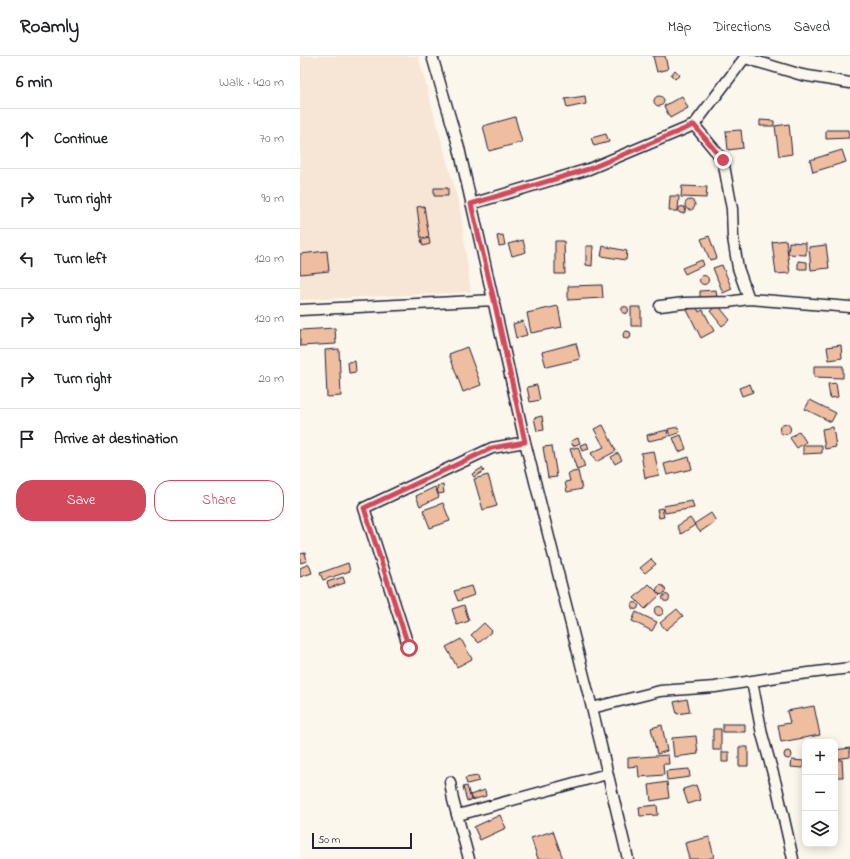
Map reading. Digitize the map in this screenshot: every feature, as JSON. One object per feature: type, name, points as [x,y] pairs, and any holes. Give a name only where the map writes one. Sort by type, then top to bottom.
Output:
[{"type":"street","points":[[432,56],[459,148],[525,442],[592,708],[628,859]]},
{"type":"street","points":[[471,204],[589,169],[694,125],[746,57],[802,75],[850,83]]},
{"type":"street","points":[[694,125],[723,160],[732,209],[733,238],[738,268],[749,299]]},
{"type":"street","points":[[660,306],[684,303],[728,302],[749,299],[850,307]]},
{"type":"street","points":[[300,310],[494,300]]},
{"type":"street","points":[[409,648],[364,508],[492,448],[525,442]]},
{"type":"street","points":[[592,708],[660,692],[714,688],[752,681],[850,668]]},
{"type":"street","points":[[752,681],[762,734],[794,859]]},
{"type":"street","points":[[458,815],[607,774]]},
{"type":"street","points":[[450,782],[469,859]]},
{"type":"shaded area","points":[[300,56],[418,56],[460,208],[471,292],[300,300]]},
{"type":"building","points":[[653,56],[665,56],[668,69],[657,72]]},
{"type":"building","points":[[675,70],[680,75],[675,79],[671,75]]},
{"type":"building","points":[[585,96],[586,104],[567,108],[565,99]]},
{"type":"building","points":[[659,96],[664,101],[659,106],[654,101]]},
{"type":"building","points":[[682,96],[688,108],[670,118],[664,106]]},
{"type":"building","points":[[515,117],[522,142],[489,151],[483,126]]},
{"type":"building","points":[[760,120],[774,121],[774,126],[760,126]]},
{"type":"building","points":[[789,124],[792,154],[779,156],[775,126]]},
{"type":"building","points":[[741,130],[743,148],[728,150],[726,131]]},
{"type":"building","points":[[826,130],[848,130],[849,138],[826,139]]},
{"type":"building","points":[[606,134],[609,142],[594,146],[591,138]]},
{"type":"building","points":[[842,150],[846,162],[813,172],[810,160]]},
{"type":"building","points":[[682,186],[707,187],[706,198],[681,197]]},
{"type":"building","points":[[434,188],[448,188],[448,196],[434,196]]},
{"type":"building","points":[[670,196],[679,196],[678,211],[669,211]]},
{"type":"building","points":[[688,200],[692,200],[694,201],[694,209],[688,210],[685,207],[685,203]]},
{"type":"building","points":[[424,206],[429,237],[421,238],[417,207]]},
{"type":"building","points":[[682,206],[686,210],[682,214],[678,210]]},
{"type":"building","points":[[503,235],[505,245],[499,246],[497,236]]},
{"type":"building","points":[[709,236],[717,258],[710,260],[701,239]]},
{"type":"building","points":[[429,238],[430,244],[423,246],[421,240]]},
{"type":"building","points":[[523,240],[526,252],[512,256],[508,244]]},
{"type":"building","points":[[786,240],[790,273],[776,274],[772,242]]},
{"type":"building","points":[[555,241],[564,241],[565,274],[555,274]]},
{"type":"building","points":[[789,242],[806,243],[806,255],[788,254]]},
{"type":"building","points":[[826,245],[829,268],[811,270],[809,247]]},
{"type":"building","points":[[586,246],[593,246],[592,266],[586,265]]},
{"type":"building","points":[[603,246],[627,251],[626,260],[601,256]]},
{"type":"building","points":[[327,251],[329,271],[300,274],[300,254]]},
{"type":"building","points":[[702,260],[704,265],[685,274],[682,268]]},
{"type":"building","points":[[798,261],[807,262],[807,269],[798,269]]},
{"type":"building","points":[[722,265],[732,289],[723,293],[713,268]]},
{"type":"building","points":[[704,275],[709,280],[704,285],[699,280]]},
{"type":"building","points":[[602,285],[603,298],[568,300],[568,286]]},
{"type":"building","points":[[716,290],[717,298],[700,299],[700,291]]},
{"type":"building","points":[[718,305],[730,320],[722,326],[710,311]]},
{"type":"building","points":[[558,306],[562,327],[531,333],[527,313]]},
{"type":"building","points":[[696,306],[699,312],[703,310],[714,331],[701,338],[687,310]]},
{"type":"building","points":[[625,307],[628,310],[625,313],[622,310]]},
{"type":"building","points":[[631,307],[641,307],[641,326],[631,326]]},
{"type":"building","points":[[523,321],[527,335],[516,338],[513,324]]},
{"type":"building","points":[[335,328],[336,344],[300,346],[300,330]]},
{"type":"building","points":[[627,331],[630,332],[630,338],[627,339],[624,338],[623,335],[624,332]]},
{"type":"building","points":[[576,343],[580,359],[546,367],[542,352]]},
{"type":"building","points":[[841,345],[842,358],[829,360],[827,347]]},
{"type":"building","points":[[467,347],[481,385],[463,392],[449,354]]},
{"type":"building","points":[[339,349],[341,396],[327,397],[325,350]]},
{"type":"building","points":[[355,361],[356,372],[349,373],[348,362]]},
{"type":"building","points":[[814,366],[843,366],[843,378],[814,377]]},
{"type":"building","points":[[836,383],[838,397],[830,398],[828,384]]},
{"type":"building","points":[[750,384],[753,392],[742,396],[739,388]]},
{"type":"building","points":[[537,385],[540,400],[530,402],[527,387]]},
{"type":"building","points":[[810,400],[836,413],[831,422],[805,409]]},
{"type":"building","points":[[542,416],[544,430],[537,431],[534,418]]},
{"type":"building","points":[[785,423],[789,425],[791,429],[789,433],[785,435],[781,433],[779,429],[781,425]]},
{"type":"building","points":[[603,425],[616,451],[596,462],[591,453],[604,447],[594,429]]},
{"type":"building","points":[[678,427],[679,433],[670,436],[668,429]]},
{"type":"building","points":[[833,427],[836,447],[825,449],[822,429]]},
{"type":"building","points":[[667,430],[668,437],[648,441],[647,435]]},
{"type":"building","points":[[799,431],[806,442],[797,448],[790,438]]},
{"type":"building","points":[[681,435],[686,449],[679,452],[673,438]]},
{"type":"building","points":[[578,438],[580,443],[573,446],[571,441]]},
{"type":"building","points":[[587,443],[589,449],[582,451],[580,445]]},
{"type":"building","points":[[803,445],[822,445],[822,453],[803,454]]},
{"type":"building","points":[[552,446],[557,477],[548,478],[543,447]]},
{"type":"building","points":[[578,447],[585,467],[577,470],[570,449]]},
{"type":"building","points":[[654,451],[659,475],[645,478],[641,453]]},
{"type":"building","points":[[618,453],[622,460],[615,464],[611,457]]},
{"type":"building","points":[[689,457],[692,469],[667,475],[664,464]]},
{"type":"building","points":[[482,468],[484,471],[474,477],[472,474]]},
{"type":"building","points":[[578,471],[582,489],[567,492],[565,482],[570,481],[568,473]]},
{"type":"building","points":[[488,475],[497,506],[483,510],[474,479]]},
{"type":"building","points":[[443,485],[444,493],[438,494],[437,486]]},
{"type":"building","points":[[435,487],[439,497],[420,506],[416,496]]},
{"type":"building","points":[[692,501],[694,508],[665,513],[663,506]]},
{"type":"building","points":[[443,503],[450,521],[430,528],[423,510]]},
{"type":"building","points":[[662,508],[664,517],[659,518],[657,509]]},
{"type":"building","points":[[711,513],[716,521],[700,532],[694,524]]},
{"type":"building","points":[[690,518],[695,525],[681,534],[677,526]]},
{"type":"building","points":[[305,553],[307,561],[300,563],[300,554]]},
{"type":"building","points":[[651,559],[656,564],[645,573],[640,568]]},
{"type":"building","points":[[348,563],[350,571],[323,580],[320,573]]},
{"type":"building","points":[[309,564],[312,573],[300,577],[300,568]]},
{"type":"building","points":[[343,577],[345,583],[329,588],[327,582]]},
{"type":"building","points":[[649,584],[660,595],[645,609],[634,598]]},
{"type":"building","points":[[661,585],[666,590],[661,595],[656,590]]},
{"type":"building","points":[[471,586],[474,595],[458,601],[454,591]]},
{"type":"building","points":[[666,595],[669,598],[666,601],[663,598]]},
{"type":"building","points":[[635,602],[638,603],[638,609],[635,610],[632,609],[631,606],[632,603]]},
{"type":"building","points":[[464,605],[469,621],[457,625],[452,609]]},
{"type":"building","points":[[659,606],[664,611],[659,616],[654,611]]},
{"type":"building","points":[[677,609],[683,616],[666,630],[660,623]]},
{"type":"building","points":[[636,612],[657,622],[652,631],[632,621]]},
{"type":"building","points":[[484,623],[492,631],[479,643],[471,635]]},
{"type":"building","points":[[461,639],[472,659],[457,667],[446,647]]},
{"type":"building","points":[[687,699],[690,712],[677,714],[674,702]]},
{"type":"building","points":[[814,706],[820,735],[781,742],[778,725],[790,723],[787,711]]},
{"type":"building","points":[[723,724],[745,724],[745,732],[723,732]]},
{"type":"building","points":[[662,725],[667,751],[657,754],[651,728]]},
{"type":"building","points":[[713,729],[721,729],[721,750],[713,750]]},
{"type":"building","points":[[696,736],[698,754],[674,757],[672,738]]},
{"type":"building","points":[[739,747],[748,747],[748,766],[739,766]]},
{"type":"building","points":[[850,748],[850,757],[838,759],[838,750]]},
{"type":"building","points":[[788,751],[791,752],[791,758],[788,759],[785,758],[784,755],[785,752]]},
{"type":"building","points":[[722,752],[729,752],[729,762],[722,762]]},
{"type":"building","points":[[668,755],[669,764],[663,764],[664,775],[639,777],[638,766],[628,767],[628,758]]},
{"type":"building","points":[[792,760],[802,761],[802,768],[791,767]]},
{"type":"building","points":[[838,760],[842,760],[843,777],[838,777]]},
{"type":"building","points":[[689,769],[690,777],[667,780],[666,771]]},
{"type":"building","points":[[478,776],[479,781],[467,784],[465,778]]},
{"type":"building","points":[[667,782],[669,798],[651,801],[649,785]]},
{"type":"building","points":[[696,785],[701,800],[688,804],[683,789]]},
{"type":"building","points":[[467,786],[471,800],[467,801],[463,787]]},
{"type":"building","points":[[485,790],[486,796],[472,800],[470,795]]},
{"type":"building","points":[[657,805],[658,815],[640,816],[639,807]]},
{"type":"building","points":[[500,815],[506,828],[480,840],[474,827]]},
{"type":"building","points":[[553,831],[563,859],[538,859],[531,838]]},
{"type":"building","points":[[709,837],[714,857],[707,859],[689,859],[685,843]]},
{"type":"route","points":[[409,648],[364,508],[492,448],[525,442],[471,204],[589,169],[694,125],[723,160]]}]
